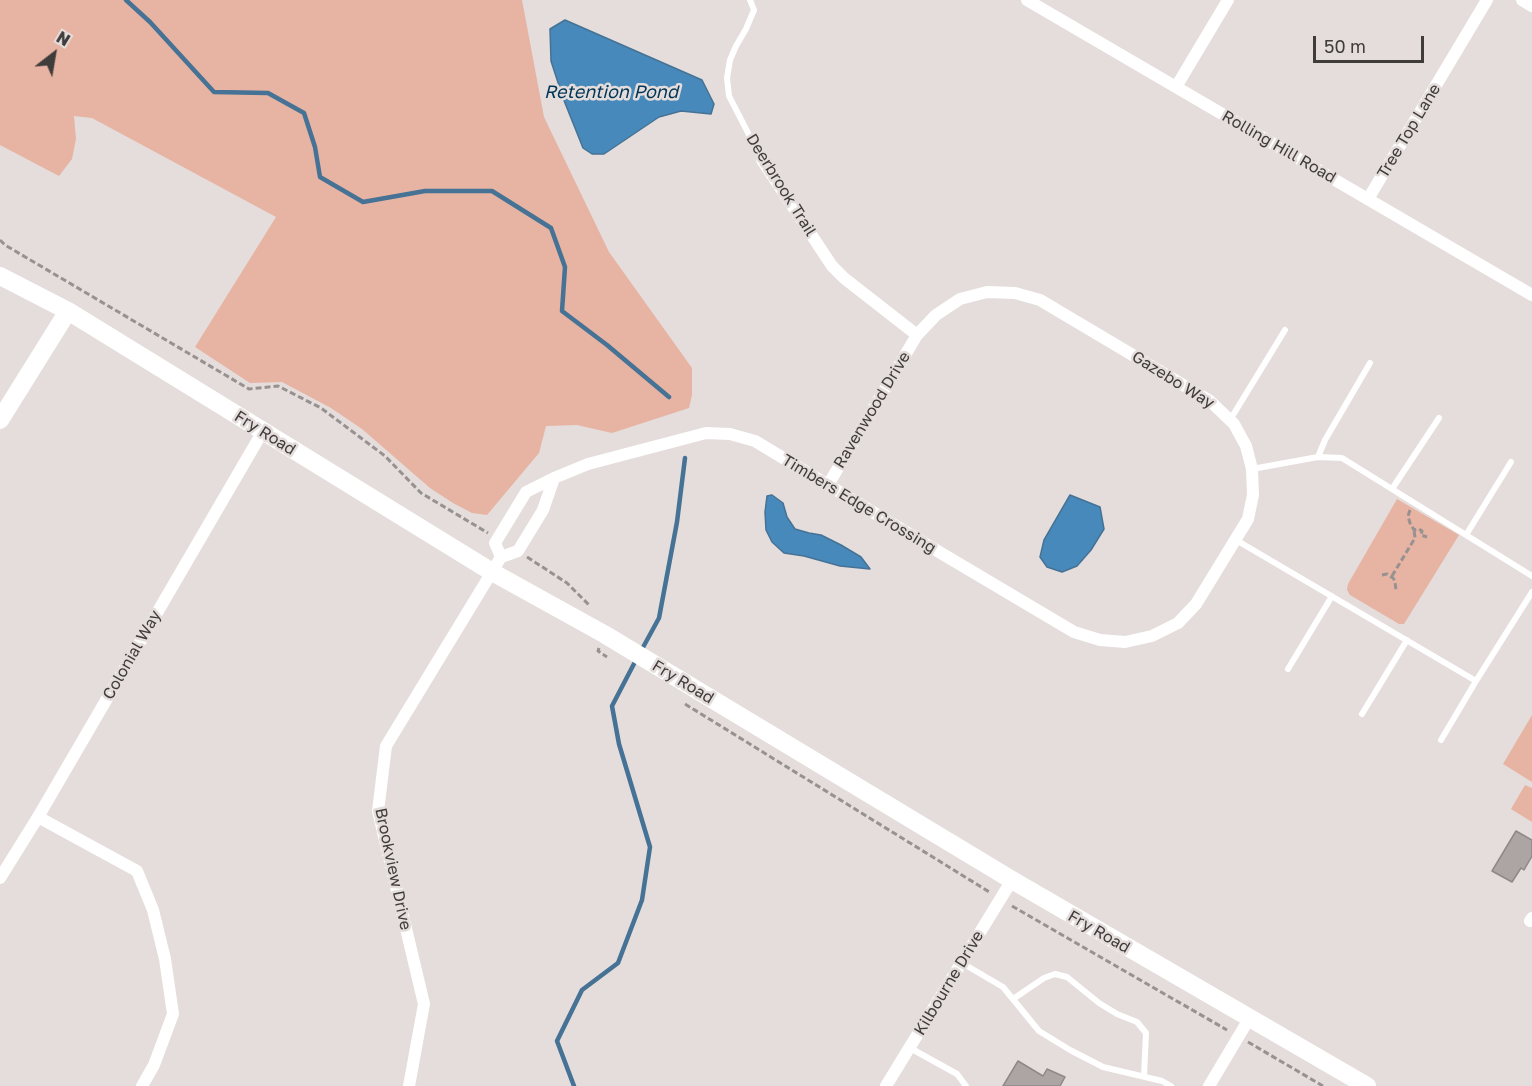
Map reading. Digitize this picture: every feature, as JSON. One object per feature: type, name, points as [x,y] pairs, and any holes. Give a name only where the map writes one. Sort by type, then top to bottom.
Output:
[{"type":"street","name":"Rolling Hill Road","points":[[1027,0],[1532,294]]},
{"type":"street","points":[[1176,87],[1228,0]]},
{"type":"street","name":"Tree Top Lane","points":[[1368,199],[1487,0]]},
{"type":"street","points":[[1522,0],[1532,6]]},
{"type":"street","name":"Deerbrook Trail","points":[[762,160],[832,266],[844,279],[917,335]]},
{"type":"street","name":"Fry Road","points":[[0,276],[68,311],[263,431],[496,564],[604,634],[1012,880],[1367,1086]]},
{"type":"street","name":"Gazebo Way","points":[[917,335],[936,315],[960,299],[987,292],[1015,293],[1040,300],[1210,401],[1234,424],[1246,446],[1252,469],[1253,495],[1248,519],[1196,604],[1178,623],[1152,636]]},
{"type":"street","points":[[0,420],[68,311]]},
{"type":"street","name":"Ravenwood Drive","points":[[828,484],[917,335]]},
{"type":"street","name":"Colonial Way","points":[[0,878],[38,817],[263,431]]},
{"type":"street","name":"Timbers Edge Crossing","points":[[498,539],[526,492],[554,478],[588,464],[706,433],[730,434],[755,441],[1074,632],[1100,640],[1125,642],[1152,636]]},
{"type":"street","points":[[498,539],[495,543],[496,564],[518,551],[543,510],[554,478]]},
{"type":"street","name":"Brookview Drive","points":[[409,1086],[424,1004],[378,811],[386,746],[496,564]]},
{"type":"street","points":[[38,817],[137,872],[153,910],[165,959],[173,1014],[154,1065],[142,1086]]},
{"type":"street","name":"Kilbourne Drive","points":[[886,1086],[1012,880]]},
{"type":"street","points":[[1209,1086],[1250,1019]]},
{"type":"lane","name":"Deerbrook Trail","points":[[750,0],[754,10],[730,60],[727,78],[729,96],[762,160]]},
{"type":"lane","points":[[1230,420],[1285,330]]},
{"type":"lane","points":[[1318,457],[1325,440],[1370,363]]},
{"type":"lane","points":[[1392,489],[1439,418]]},
{"type":"lane","points":[[1252,469],[1318,457],[1342,458],[1532,576]]},
{"type":"lane","points":[[1466,535],[1511,462]]},
{"type":"lane","points":[[1235,540],[1476,681]]},
{"type":"lane","points":[[1441,740],[1532,592]]},
{"type":"lane","points":[[1288,669],[1332,596]]},
{"type":"lane","points":[[1362,714],[1407,640]]},
{"type":"lane","points":[[962,963],[1003,987],[1039,1030],[1070,1050],[1103,1067],[1162,1081],[1171,1086]]},
{"type":"lane","points":[[1013,999],[1044,978],[1055,974],[1067,977],[1099,1004],[1137,1022],[1146,1033],[1144,1076]]},
{"type":"lane","points":[[910,1048],[957,1074],[966,1086]]},
{"type":"path","points":[[0,240],[249,389],[278,386],[321,408],[385,456],[422,493],[498,539]]},
{"type":"path","points":[[1392,576],[1415,536],[1408,516],[1413,502]]},
{"type":"path","points":[[1414,530],[1422,531],[1421,536]]},
{"type":"path","points":[[1415,536],[1427,537]]},
{"type":"path","points":[[518,551],[567,583],[590,607]]},
{"type":"path","points":[[1382,575],[1392,576],[1396,591]]},
{"type":"path","points":[[710,719],[1059,934],[1323,1086]]},
{"type":"shaded area","points":[[0,0],[522,0],[544,117],[609,252],[692,368],[692,395],[689,408],[612,433],[577,425],[546,426],[539,453],[487,515],[472,513],[430,488],[362,429],[331,408],[282,382],[250,383],[195,347],[276,217],[92,118],[74,116],[76,139],[72,159],[59,176],[0,145]]},
{"type":"shaded area","points":[[1397,499],[1459,535],[1404,624],[1399,624],[1350,595],[1347,590],[1348,584]]},
{"type":"shaded area","points":[[1532,715],[1532,782],[1503,764]]},
{"type":"shaded area","points":[[1525,785],[1532,788],[1532,822],[1511,809]]},
{"type":"water","name":"Retention Pond","points":[[565,20],[702,80],[714,104],[711,114],[681,111],[659,117],[604,154],[592,154],[583,148],[551,61],[550,29]]},
{"type":"water","points":[[772,495],[783,503],[787,517],[795,529],[821,535],[841,545],[861,557],[870,569],[840,566],[784,553],[772,542],[766,530],[767,496]]},
{"type":"water","points":[[1070,495],[1100,507],[1104,529],[1091,550],[1077,566],[1062,572],[1047,567],[1040,557],[1044,540]]},
{"type":"building","points":[[1516,831],[1532,840],[1532,856],[1524,870],[1521,868],[1512,882],[1492,871]]},
{"type":"building","points":[[1018,1061],[1043,1076],[1047,1069],[1065,1077],[1060,1086],[1003,1086]]},
{"type":"waterway","points":[[126,0],[150,22],[214,92],[268,93],[304,113],[315,147],[320,177],[363,202],[425,191],[492,191],[551,228],[565,267],[562,311],[669,397]]},
{"type":"waterway","points":[[641,651],[659,618],[677,522],[685,458]]},
{"type":"waterway","points":[[574,1086],[557,1041],[582,990],[618,963],[642,900],[650,847],[619,744],[612,706],[637,658]]}]
